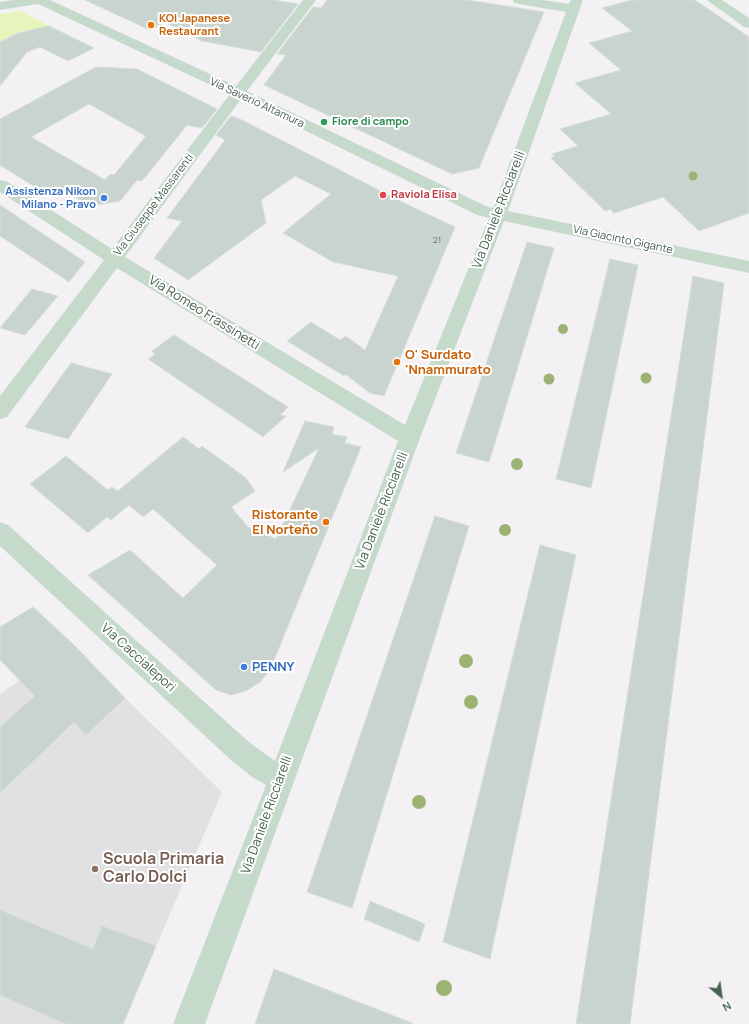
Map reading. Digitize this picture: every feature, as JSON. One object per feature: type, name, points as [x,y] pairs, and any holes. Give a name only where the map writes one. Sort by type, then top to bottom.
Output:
[{"type":"street","name":"Via Saverio Altamura","points":[[40,0],[239,93],[471,205],[497,214]]},
{"type":"street","points":[[0,6],[40,0]]},
{"type":"street","name":"Via Giuseppe Massarenti","points":[[0,411],[310,0]]},
{"type":"street","points":[[519,0],[575,4]]},
{"type":"street","points":[[713,0],[749,24]]},
{"type":"street","name":"Via Daniele Ricciarelli","points":[[189,1024],[410,438],[497,214],[506,195],[575,4]]},
{"type":"street","name":"Via Romeo Frassinetti","points":[[0,185],[114,258],[410,438]]},
{"type":"street","name":"Via Giacinto Gigante","points":[[497,214],[749,267]]},
{"type":"street","name":"Via Caccialepori","points":[[0,532],[241,752],[261,768],[281,778]]},
{"type":"shaded area","name":"Scuola Primaria Carlo Dolci","points":[[73,644],[125,698],[222,792],[123,1024],[0,1024],[0,694]]},
{"type":"green space","points":[[21,11],[49,26],[18,33],[0,42],[0,14]]},
{"type":"building","points":[[85,0],[273,0],[298,4],[261,52],[202,41],[165,22],[150,30]]},
{"type":"building","points":[[327,0],[467,0],[544,12],[479,168],[452,174],[264,85],[286,55],[277,54],[313,7],[321,8]]},
{"type":"building","points":[[632,0],[695,0],[749,37],[749,213],[699,231],[663,197],[614,213],[610,209],[605,211],[551,158],[555,156],[552,154],[578,146],[560,129],[611,114],[575,83],[621,70],[589,43],[632,31],[602,8]]},
{"type":"building","points":[[49,26],[94,48],[68,61],[40,47],[27,52],[0,86],[0,42],[18,33]]},
{"type":"building","points":[[96,67],[137,69],[217,109],[202,128],[187,125],[142,181],[137,180],[120,201],[90,206],[61,188],[48,195],[0,165],[0,119]],"holes":[[[89,104],[146,136],[114,175],[110,174],[105,180],[31,137]]]},
{"type":"building","points":[[231,116],[242,120],[404,203],[455,227],[384,396],[370,393],[345,374],[344,376],[287,341],[311,322],[340,340],[346,336],[365,350],[398,276],[333,262],[283,233],[331,194],[295,176],[261,200],[266,223],[188,280],[154,258],[182,221],[167,218],[225,140],[216,135]]},
{"type":"building","points":[[0,205],[85,262],[69,282],[0,236]]},
{"type":"building","points":[[527,242],[554,248],[489,462],[456,453]]},
{"type":"building","points":[[610,259],[638,265],[591,488],[556,479]]},
{"type":"building","points":[[693,276],[724,283],[630,1024],[576,1024]]},
{"type":"building","points":[[32,289],[58,296],[25,335],[0,328]]},
{"type":"building","points":[[174,335],[288,407],[280,415],[286,416],[263,437],[148,359],[155,354],[152,351]]},
{"type":"building","points":[[71,363],[112,374],[68,439],[25,427]]},
{"type":"building","points":[[305,421],[334,427],[332,434],[347,437],[345,443],[361,447],[270,670],[260,682],[246,691],[231,695],[216,690],[88,575],[130,550],[183,598],[217,565],[153,509],[143,517],[129,505],[111,520],[107,517],[88,533],[30,484],[66,456],[108,490],[112,487],[118,491],[183,437],[199,449],[202,446],[246,478],[255,491],[231,507],[248,527],[276,539],[319,448],[283,472]]},
{"type":"building","points":[[435,516],[469,526],[352,908],[307,892]]},
{"type":"building","points":[[540,545],[576,555],[490,959],[443,942]]},
{"type":"building","points":[[33,607],[73,644],[125,698],[86,735],[74,722],[0,793],[0,727],[35,696],[0,660],[0,627]]},
{"type":"building","points":[[370,901],[425,924],[419,942],[364,919]]},
{"type":"building","points":[[0,910],[93,949],[102,926],[156,946],[123,1024],[66,1024],[0,995]]},
{"type":"building","points":[[274,969],[412,1023],[412,1024],[255,1024]]},
{"type":"place","name":"KOI Japanese Restaurant","points":[[151,25]]},
{"type":"place","name":"Fiore di campo","points":[[324,122]]},
{"type":"place","name":"Raviola Elisa","points":[[383,195]]},
{"type":"place","name":"Assistenza Nikon Milano - Pravo","points":[[104,198]]},
{"type":"place","name":"O' Surdato 'Nnammurato","points":[[397,362]]},
{"type":"place","name":"Ristorante El Norteño","points":[[326,522]]},
{"type":"place","name":"PENNY","points":[[244,667]]},
{"type":"place","name":"Scuola Primaria Carlo Dolci","points":[[95,869]]}]
